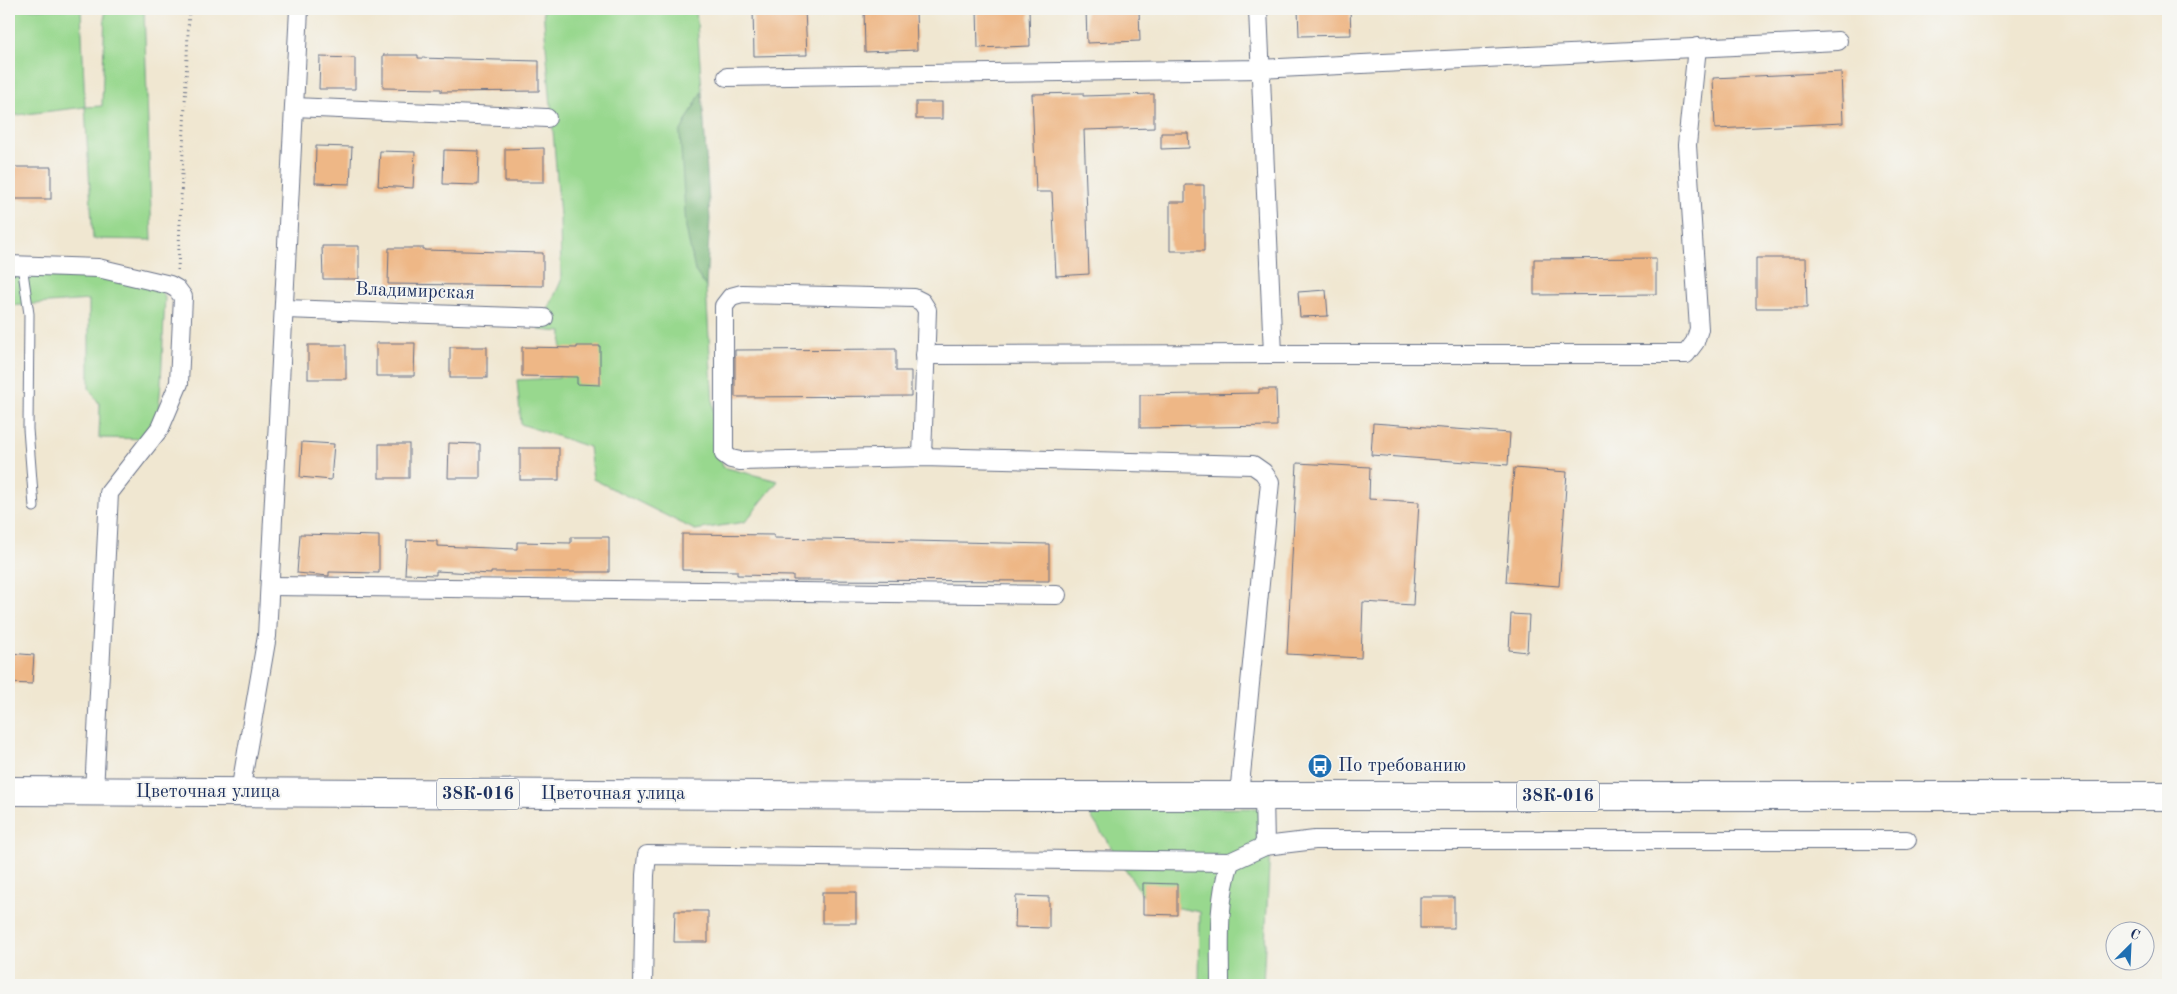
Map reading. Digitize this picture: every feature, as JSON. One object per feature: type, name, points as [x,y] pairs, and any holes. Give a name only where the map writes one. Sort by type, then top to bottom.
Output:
[{"type":"main road","name":"Цветочная улица","points":[[9,791],[948,796],[1251,795]]},
{"type":"main road","name":"38К-016","points":[[1251,795],[2168,796]]},
{"type":"street","points":[[240,792],[266,636],[270,586],[299,9]]},
{"type":"street","points":[[1258,9],[1274,354]]},
{"type":"street","points":[[727,77],[1260,69],[1838,41]]},
{"type":"street","points":[[924,355],[1686,354],[1695,342],[1699,329],[1687,145],[1697,47]]},
{"type":"street","points":[[294,108],[547,118]]},
{"type":"street","points":[[15,265],[98,268],[178,288],[183,297],[178,383],[160,428],[109,493],[94,792]]},
{"type":"street","points":[[922,457],[927,310],[922,302],[914,298],[742,294],[731,297],[724,306],[724,454],[731,459],[740,461],[922,457],[1254,465],[1263,472],[1270,482],[1251,795],[1265,846]]},
{"type":"street","name":"Владимирская","points":[[284,309],[544,318]]},
{"type":"street","points":[[270,586],[1057,595]]},
{"type":"street","points":[[643,985],[647,855],[1230,862],[1265,846],[1315,840],[1907,840]]},
{"type":"street","points":[[1220,985],[1222,886],[1230,862]]},
{"type":"lane","points":[[15,265],[29,314],[28,429],[34,507]]},
{"type":"path","points":[[178,288],[189,9]]},
{"type":"green space","points":[[9,9],[81,9],[85,107],[9,116]]},
{"type":"green space","points":[[105,9],[144,9],[152,240],[93,239],[85,107],[102,106]]},
{"type":"green space","points":[[543,9],[696,9],[702,91],[680,133],[695,271],[706,287],[715,439],[723,467],[778,481],[745,522],[695,530],[593,479],[589,447],[521,424],[517,380],[559,378],[562,332],[539,330],[561,281],[560,216]]},
{"type":"green space","points":[[702,91],[710,219],[706,287],[695,271],[686,228],[680,133]]},
{"type":"green space","points":[[9,272],[150,279],[165,296],[156,439],[99,438],[100,405],[89,388],[89,300],[9,306]]},
{"type":"green space","points":[[1272,808],[1263,985],[1199,985],[1200,912],[1147,902],[1086,809]]},
{"type":"building","points":[[753,9],[805,9],[807,55],[754,56]]},
{"type":"building","points":[[864,9],[916,9],[917,50],[865,52]]},
{"type":"building","points":[[977,9],[1029,9],[1030,46],[978,48]]},
{"type":"building","points":[[1086,9],[1139,9],[1140,41],[1087,43]]},
{"type":"building","points":[[1298,9],[1350,9],[1351,35],[1299,36]]},
{"type":"building","points":[[383,55],[418,55],[418,58],[539,61],[539,91],[441,92],[441,89],[383,88]]},
{"type":"building","points":[[320,57],[355,58],[355,89],[319,89]]},
{"type":"building","points":[[1841,72],[1843,123],[1715,129],[1713,78]]},
{"type":"building","points":[[1083,93],[1083,96],[1154,94],[1154,128],[1084,130],[1089,274],[1056,276],[1052,192],[1036,192],[1032,94]]},
{"type":"building","points":[[916,102],[942,102],[942,119],[916,119]]},
{"type":"building","points":[[1161,133],[1188,133],[1189,148],[1161,149]]},
{"type":"building","points":[[316,146],[352,147],[350,184],[315,183]]},
{"type":"building","points":[[544,148],[544,182],[505,182],[505,149]]},
{"type":"building","points":[[444,150],[479,151],[478,185],[443,184]]},
{"type":"building","points":[[380,151],[415,152],[413,188],[378,186]]},
{"type":"building","points":[[12,167],[51,167],[51,199],[12,199]]},
{"type":"building","points":[[1185,185],[1204,185],[1204,251],[1170,251],[1170,202],[1185,202]]},
{"type":"building","points":[[322,246],[359,246],[359,279],[323,279]]},
{"type":"building","points":[[389,248],[543,253],[543,286],[388,284]]},
{"type":"building","points":[[1656,258],[1656,294],[1534,295],[1534,259]]},
{"type":"building","points":[[1756,258],[1806,258],[1807,308],[1756,308]]},
{"type":"building","points":[[1326,290],[1328,316],[1300,317],[1298,292]]},
{"type":"building","points":[[376,343],[415,343],[414,376],[376,376]]},
{"type":"building","points":[[308,345],[346,345],[346,379],[308,379]]},
{"type":"building","points":[[577,346],[600,346],[600,385],[577,384],[577,377],[522,376],[522,347],[577,348]]},
{"type":"building","points":[[450,347],[487,347],[487,378],[450,378]]},
{"type":"building","points":[[896,349],[896,371],[911,371],[911,396],[735,397],[735,350]]},
{"type":"building","points":[[1259,389],[1276,389],[1277,426],[1140,428],[1140,395],[1259,393]]},
{"type":"building","points":[[1373,423],[1510,433],[1508,465],[1371,455]]},
{"type":"building","points":[[302,442],[334,444],[331,480],[300,477]]},
{"type":"building","points":[[449,443],[480,444],[480,478],[448,478]]},
{"type":"building","points":[[379,444],[409,444],[409,478],[379,478]]},
{"type":"building","points":[[520,448],[559,448],[559,480],[520,480]]},
{"type":"building","points":[[1297,463],[1370,467],[1369,499],[1419,502],[1413,605],[1363,602],[1361,658],[1287,654]]},
{"type":"building","points":[[1514,468],[1567,472],[1559,586],[1506,582]]},
{"type":"building","points":[[300,534],[379,536],[379,573],[329,572],[329,576],[297,573]]},
{"type":"building","points":[[682,534],[774,535],[774,538],[1049,544],[1049,581],[793,580],[793,576],[737,575],[737,571],[682,570]]},
{"type":"building","points":[[571,537],[609,537],[609,572],[491,572],[491,574],[436,571],[436,575],[405,574],[407,540],[437,541],[437,546],[517,549],[517,542],[571,543]]},
{"type":"building","points":[[1511,614],[1529,615],[1527,652],[1509,650]]},
{"type":"building","points":[[9,653],[34,655],[32,684],[9,683]]},
{"type":"building","points":[[1143,883],[1177,884],[1177,915],[1143,914]]},
{"type":"building","points":[[822,892],[856,892],[856,923],[822,923]]},
{"type":"building","points":[[1016,896],[1049,897],[1049,928],[1015,927]]},
{"type":"building","points":[[1420,897],[1454,897],[1454,928],[1420,928]]},
{"type":"building","points":[[675,911],[708,911],[708,942],[674,942]]},
{"type":"place","name":"По требованию","points":[[1320,766]]}]
